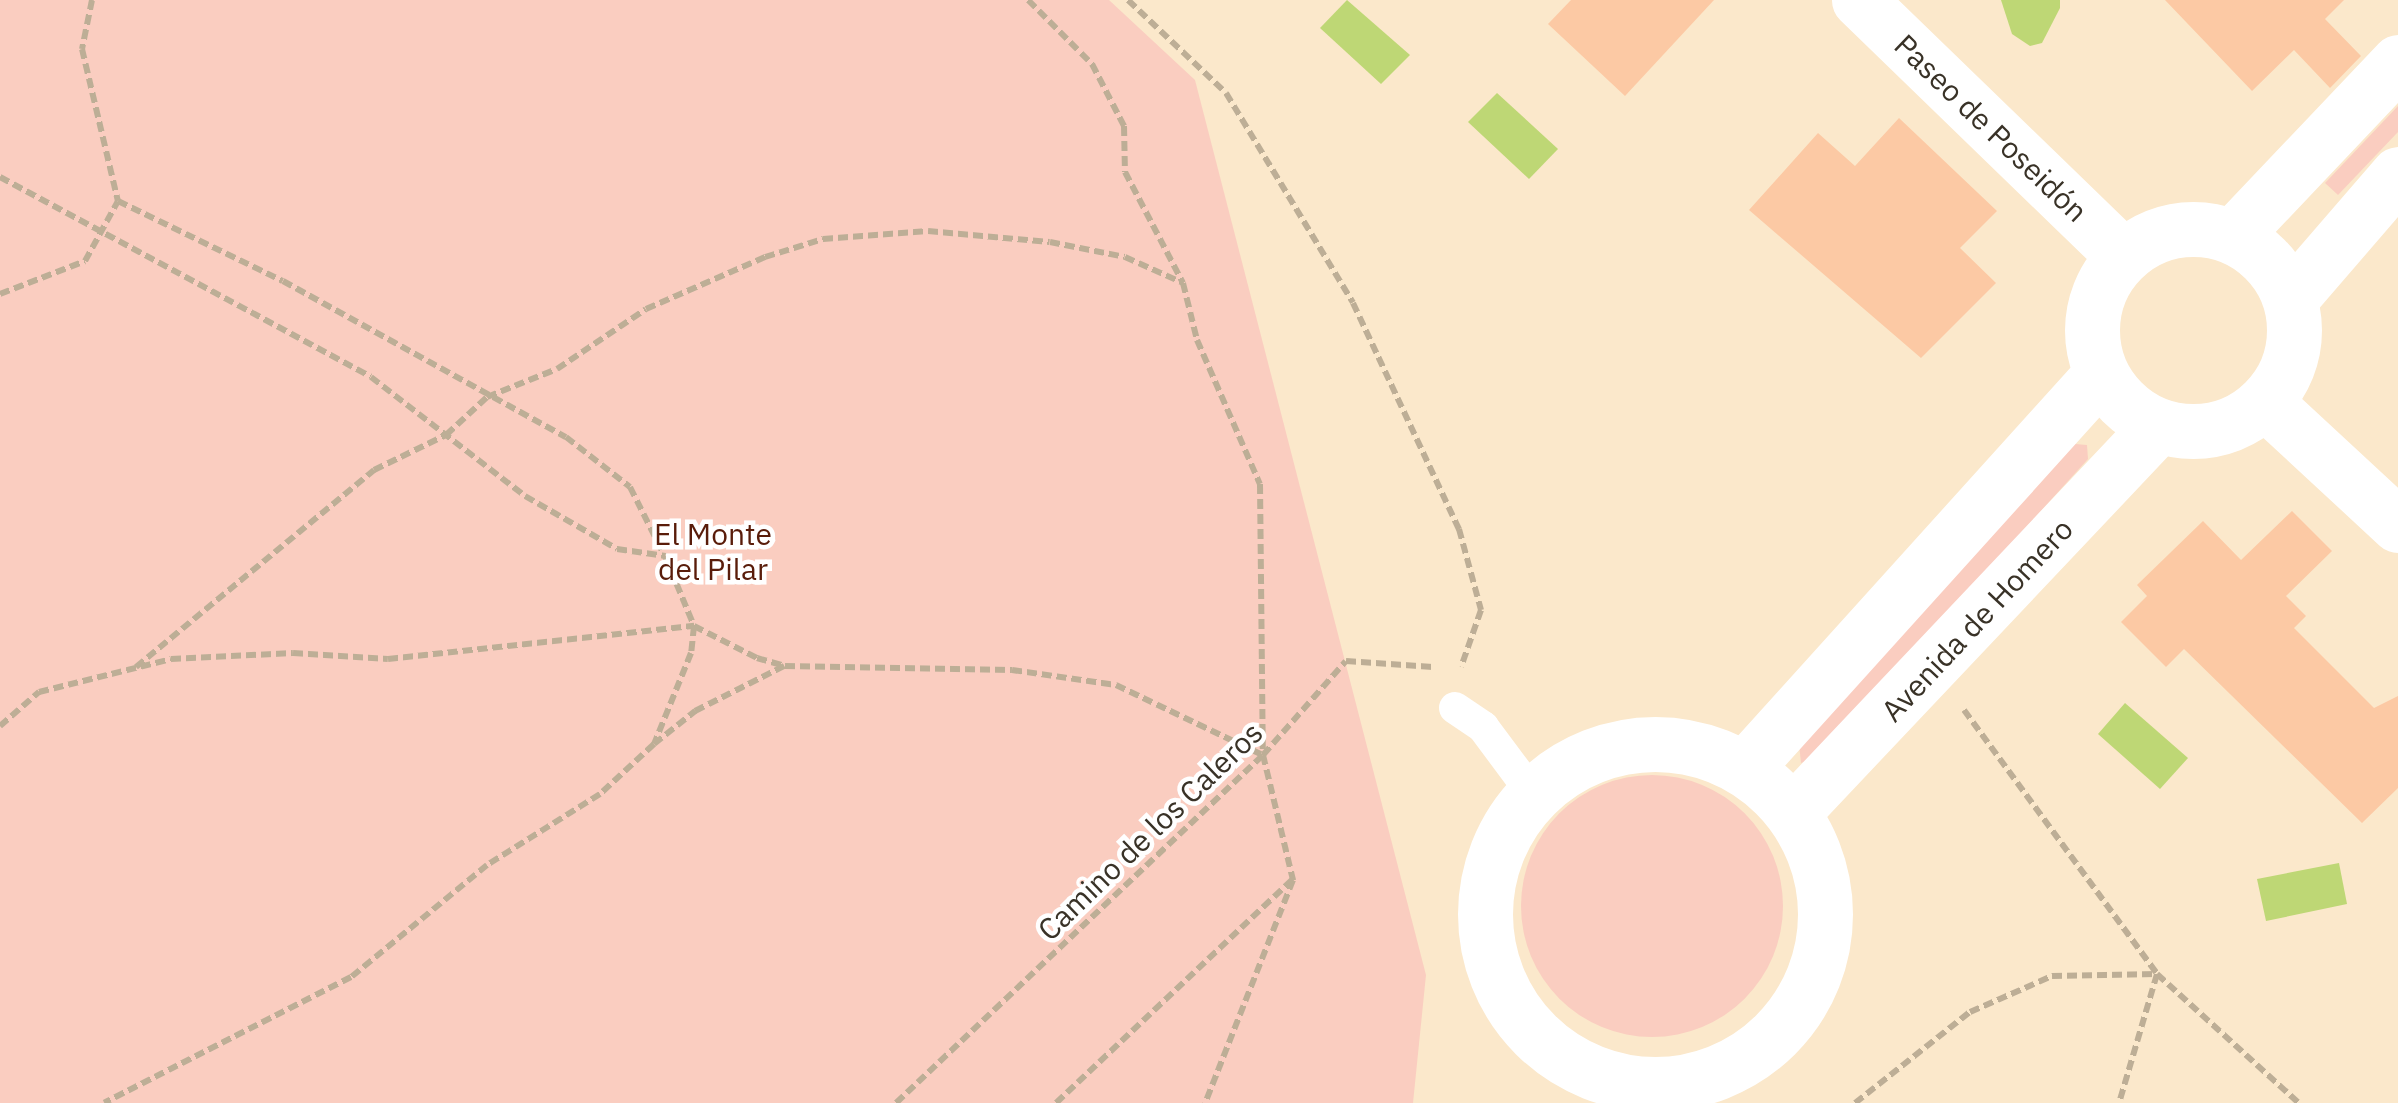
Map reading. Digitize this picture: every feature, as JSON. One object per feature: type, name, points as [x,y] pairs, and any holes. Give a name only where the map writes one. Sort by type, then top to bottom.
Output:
[{"type":"street","name":"Paseo de Poseidón","points":[[1858,0],[2123,256]]},
{"type":"street","points":[[2233,236],[2398,62]]},
{"type":"street","points":[[2290,299],[2398,174]]},
{"type":"street","points":[[2175,230],[2233,236],[2258,251],[2290,299],[2292,354],[2265,402],[2215,430],[2158,426],[2134,414],[2100,375],[2091,344],[2092,312],[2123,256],[2175,230]]},
{"type":"street","points":[[1745,768],[2100,375]]},
{"type":"street","points":[[2265,402],[2398,525]]},
{"type":"street","name":"Avenida de Homero","points":[[1793,812],[2158,426]]},
{"type":"street","points":[[1634,744],[1692,747],[1745,768],[1793,812],[1817,858],[1826,910],[1820,961],[1798,1008],[1764,1048],[1718,1074],[1614,1092],[1528,1029],[1498,986],[1484,937],[1486,885],[1502,836],[1532,794],[1579,761],[1634,744]]},
{"type":"lane","points":[[1455,708],[1483,726],[1532,794]]},
{"type":"path","points":[[0,294],[86,261],[118,201],[82,49],[92,0]]},
{"type":"path","points":[[1028,0],[1092,64],[1124,126],[1125,172],[1183,284],[1197,340],[1260,484],[1263,755],[1293,880],[1205,1103]]},
{"type":"path","name":"Camino de los Caleros","points":[[896,1103],[1263,755],[1346,661],[1459,673],[1481,610],[1459,529],[1353,303],[1226,94],[1128,0]]},
{"type":"path","points":[[0,178],[105,230],[371,377],[524,496],[617,549],[665,556]]},
{"type":"path","points":[[118,201],[283,281],[487,397],[566,437],[630,487],[694,626],[690,653],[654,744]]},
{"type":"path","points":[[135,668],[332,500],[446,435],[487,397],[558,369],[646,309],[823,239],[928,231],[1050,242],[1125,257],[1183,284]]},
{"type":"path","points":[[0,726],[38,692],[135,668],[294,653],[388,658],[694,626],[785,666]]},
{"type":"path","points":[[104,1103],[351,978],[488,864],[600,794],[694,710],[785,666],[918,663],[1116,686],[1263,755]]},
{"type":"path","points":[[1952,692],[2157,974],[2299,1103]]},
{"type":"path","points":[[1056,1103],[1293,880]]},
{"type":"path","points":[[1855,1103],[1970,1012],[2052,976],[2157,974]]},
{"type":"path","points":[[2119,1103],[2157,974]]},
{"type":"green space","name":"El Monte del Pilar","points":[[0,0],[1109,0],[1195,80],[1426,975],[1413,1103],[0,1103]]},
{"type":"green space","points":[[2398,106],[2398,132],[2338,195],[2325,183]]},
{"type":"green space","points":[[2075,444],[2087,445],[2088,459],[1819,756],[1801,763],[1799,744]]},
{"type":"green space","points":[[1652,775],[1678,777],[1702,785],[1745,813],[1773,856],[1781,880],[1781,932],[1773,956],[1745,999],[1702,1027],[1678,1035],[1652,1037],[1626,1035],[1602,1027],[1559,999],[1531,956],[1523,932],[1521,906],[1523,880],[1531,856],[1559,813],[1602,785],[1626,777]]},
{"type":"shaded area","points":[[1347,0],[1410,55],[1381,84],[1320,28]]},
{"type":"shaded area","points":[[2001,0],[2060,0],[2060,8],[2042,43],[2030,46],[2012,34]]},
{"type":"shaded area","points":[[1497,93],[1558,149],[1529,179],[1468,122]]},
{"type":"shaded area","points":[[2125,703],[2188,758],[2160,789],[2098,734]]},
{"type":"shaded area","points":[[2339,863],[2347,904],[2266,921],[2257,879]]},
{"type":"building","points":[[1571,0],[1714,0],[1625,96],[1548,24]]},
{"type":"building","points":[[2165,0],[2344,0],[2325,19],[2361,56],[2330,88],[2294,50],[2252,91]]},
{"type":"building","points":[[1899,118],[1997,211],[1960,248],[1996,283],[1921,358],[1749,210],[1818,133],[1855,166]]},
{"type":"building","points":[[2292,511],[2332,551],[2286,596],[2306,616],[2294,628],[2374,708],[2398,696],[2398,788],[2362,823],[2184,649],[2166,667],[2121,622],[2147,596],[2137,585],[2203,521],[2241,560]]}]
